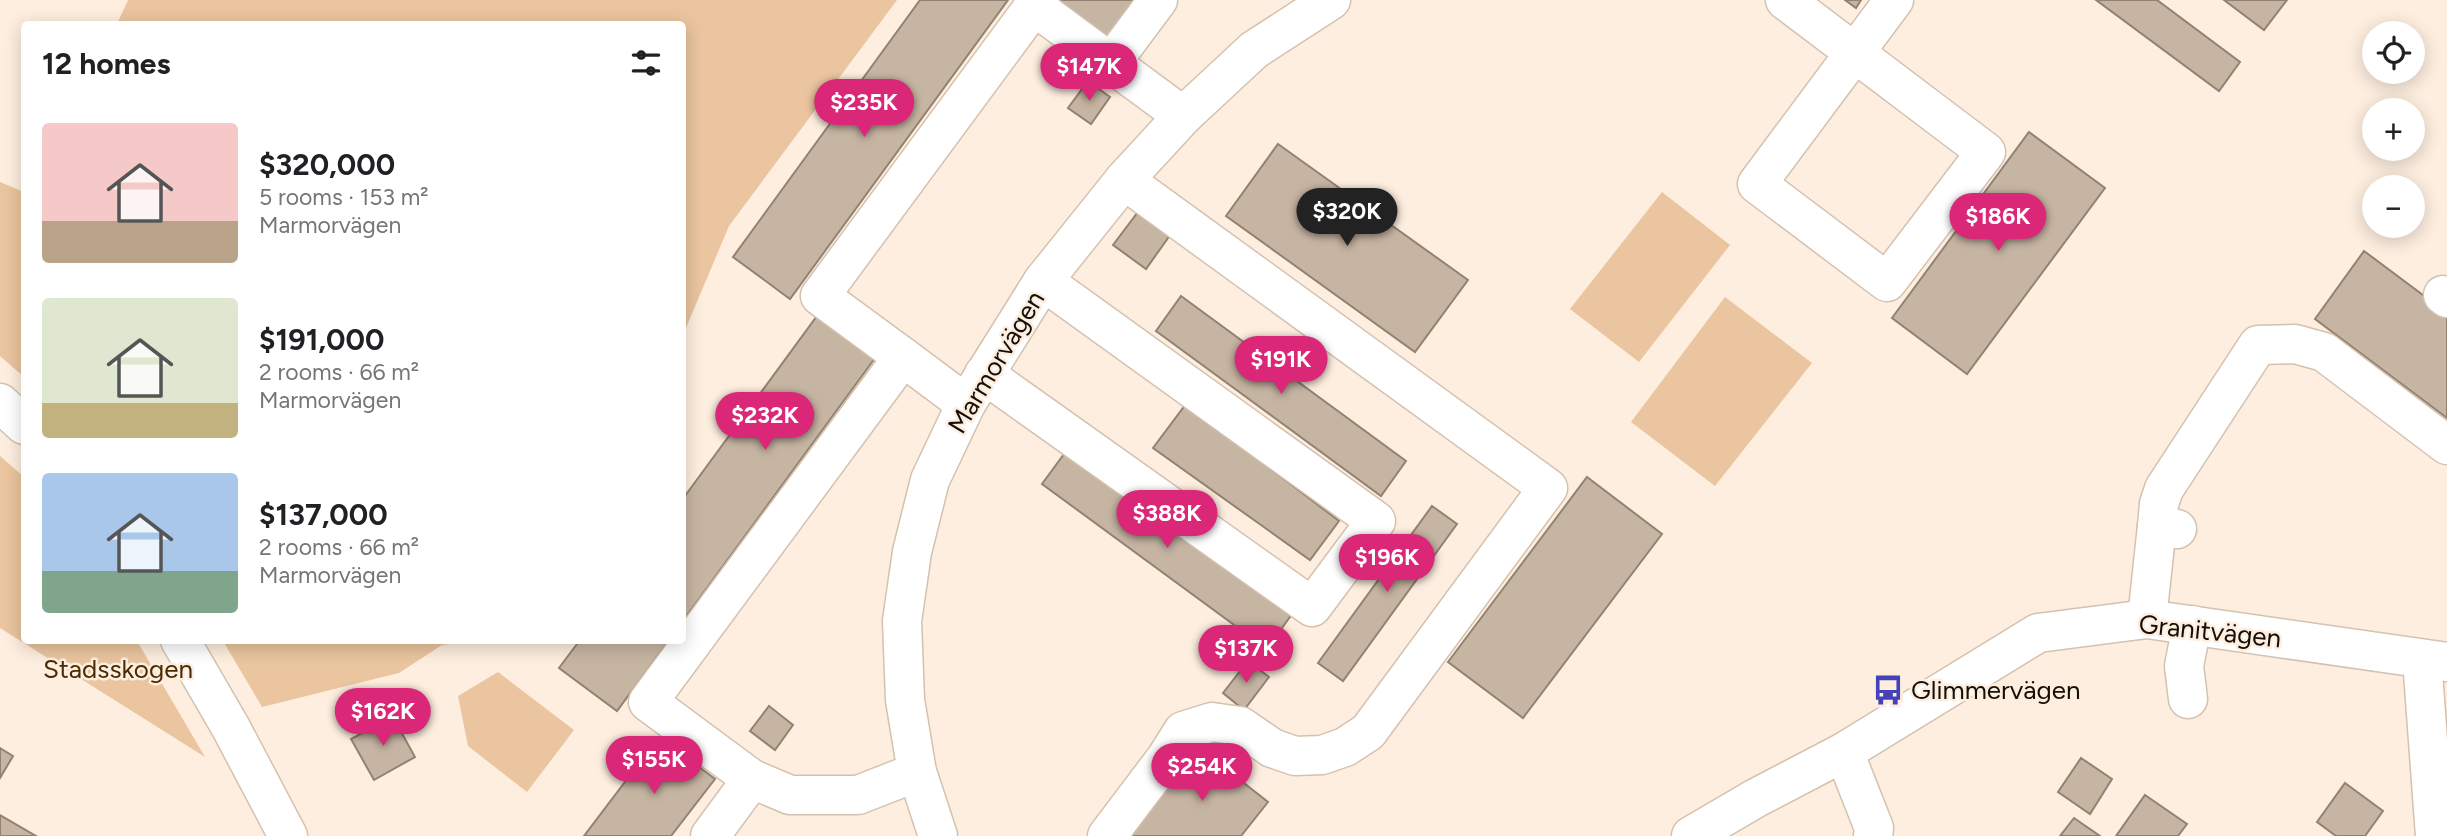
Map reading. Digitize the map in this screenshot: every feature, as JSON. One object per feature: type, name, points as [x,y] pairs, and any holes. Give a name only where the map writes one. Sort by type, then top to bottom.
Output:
[{"type":"street","points":[[1091,60],[1158,0]]},
{"type":"street","name":"Marmorvägen","points":[[938,836],[917,772],[905,700],[902,621],[912,552],[930,480],[975,389],[1043,281],[1124,180],[1183,116],[1254,50],[1331,0]]},
{"type":"street","points":[[1785,0],[1856,54],[1986,152],[1887,282],[1757,184],[1856,54],[1894,0]]},
{"type":"street","points":[[1043,281],[1376,521],[1312,607],[975,389],[820,296],[1034,6],[1091,60],[1183,116]]},
{"type":"street","points":[[1107,836],[1183,731],[1212,722],[1240,726],[1272,748],[1295,756],[1322,755],[1345,747],[1368,732],[1548,488],[1124,180]]},
{"type":"street","points":[[889,337],[648,702],[752,779],[790,795],[858,795],[917,772]]},
{"type":"street","points":[[2147,619],[2167,528],[2159,505],[2164,489],[2258,345],[2295,344],[2324,352],[2447,445]]},
{"type":"street","points":[[0,403],[21,422]]},
{"type":"street","name":"Granitvägen","points":[[1691,836],[1844,752],[2038,634],[2147,619],[2435,660]]},
{"type":"street","points":[[2188,699],[2184,666],[2192,625]]},
{"type":"street","points":[[182,644],[232,728],[288,836]]},
{"type":"street","points":[[2435,660],[2435,836]]},
{"type":"street","points":[[1844,752],[1874,828],[1873,836]]},
{"type":"street","points":[[710,836],[752,779]]},
{"type":"green space","points":[[128,0],[897,0],[729,226],[686,328],[686,21],[118,21]]},
{"type":"green space","points":[[0,182],[21,191],[21,374],[0,356]]},
{"type":"green space","points":[[1662,192],[1730,245],[1639,362],[1570,309]]},
{"type":"green space","points":[[1725,297],[1812,363],[1715,486],[1631,422]]},
{"type":"green space","name":"Stadsskogen","points":[[0,456],[21,474],[21,641],[0,628]]},
{"type":"green space","name":"Stadsskogen","points":[[25,644],[139,644],[205,757]]},
{"type":"green space","points":[[225,644],[450,644],[442,645],[399,673],[262,707]]},
{"type":"green space","points":[[498,672],[574,730],[527,792],[468,746],[458,696]]},
{"type":"building","points":[[920,0],[1008,0],[790,299],[733,257]]},
{"type":"building","points":[[1053,0],[1136,0],[1107,40]]},
{"type":"building","points":[[1845,0],[1861,0],[1856,8]]},
{"type":"building","points":[[2096,0],[2157,0],[2240,62],[2219,91]]},
{"type":"building","points":[[2224,0],[2287,0],[2264,30]]},
{"type":"building","points":[[1088,81],[1110,97],[1091,124],[1068,108]]},
{"type":"building","points":[[2029,132],[2105,188],[1967,374],[1892,318]]},
{"type":"building","points":[[1278,144],[1468,280],[1415,352],[1226,216]]},
{"type":"building","points":[[1141,208],[1173,231],[1146,269],[1113,245]]},
{"type":"building","points":[[2364,251],[2447,313],[2447,418],[2315,319]]},
{"type":"building","points":[[1181,296],[1406,461],[1381,496],[1156,331]]},
{"type":"building","points":[[817,316],[875,358],[686,617],[686,495]]},
{"type":"building","points":[[1186,404],[1339,521],[1310,560],[1153,448]]},
{"type":"building","points":[[1067,450],[1292,614],[1267,649],[1042,484]]},
{"type":"building","points":[[1587,477],[1662,534],[1523,718],[1448,662]]},
{"type":"building","points":[[1432,506],[1457,524],[1343,681],[1318,663]]},
{"type":"building","points":[[577,644],[666,644],[617,711],[559,668]]},
{"type":"building","points":[[1248,661],[1269,677],[1244,710],[1223,693]]},
{"type":"building","points":[[769,706],[793,725],[775,750],[750,731]]},
{"type":"building","points":[[393,717],[415,757],[374,780],[351,739]]},
{"type":"building","points":[[659,737],[715,779],[671,836],[584,836]]},
{"type":"building","points":[[1198,747],[1268,802],[1241,836],[1129,836]]},
{"type":"building","points":[[0,748],[13,756],[0,778]]},
{"type":"building","points":[[2081,758],[2112,779],[2090,814],[2058,792]]},
{"type":"building","points":[[2345,783],[2383,811],[2365,836],[2336,836],[2317,822]]},
{"type":"building","points":[[2145,795],[2187,824],[2178,836],[2116,836]]},
{"type":"building","points":[[0,815],[36,836],[0,836]]},
{"type":"building","points":[[2074,818],[2100,836],[2060,836]]},
{"type":"place","name":"Glimmervägen","points":[[1888,690]]}]
